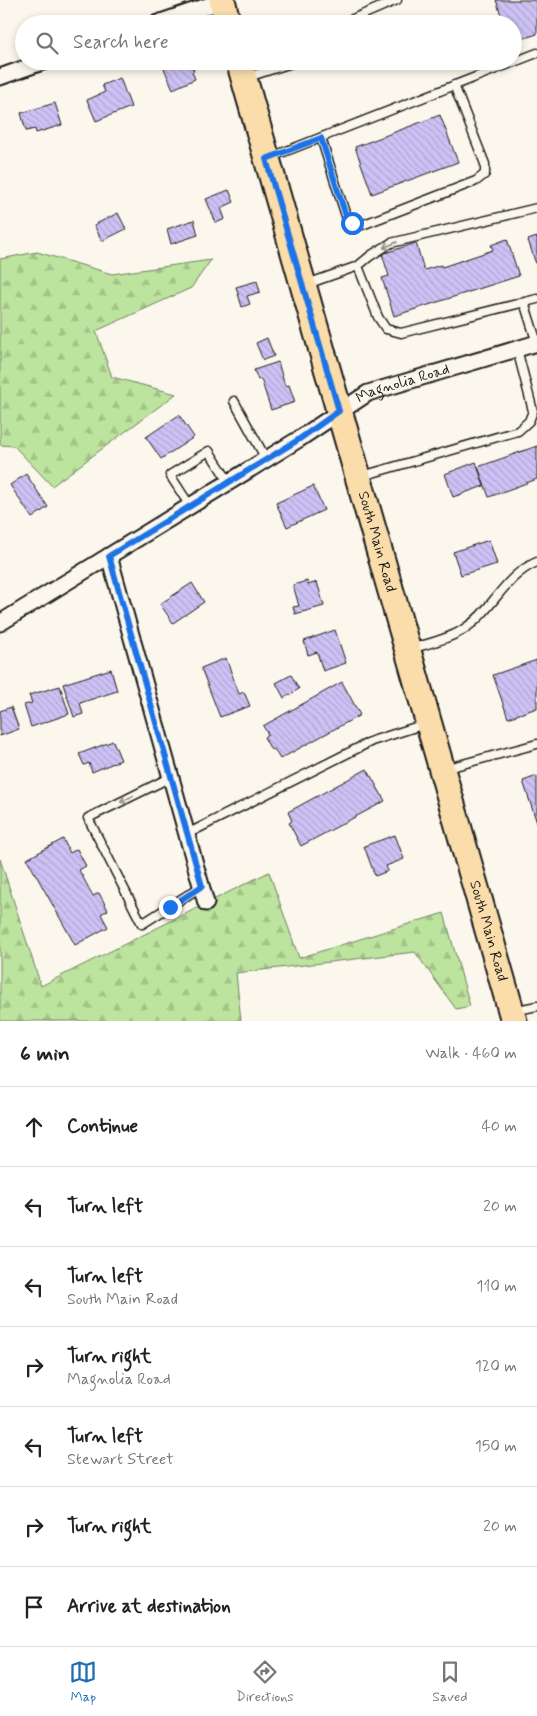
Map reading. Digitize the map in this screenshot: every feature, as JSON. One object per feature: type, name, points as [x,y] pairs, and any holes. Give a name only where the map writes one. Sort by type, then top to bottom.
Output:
[{"type":"main road","name":"South Main Road","points":[[241,70],[513,1016]]},
{"type":"street","points":[[194,15],[224,8]]},
{"type":"street","points":[[0,77],[20,70]]},
{"type":"street","name":"Magnolia Road","points":[[0,622],[298,440],[368,393],[537,343]]},
{"type":"street","points":[[109,556],[206,903]]},
{"type":"lane","points":[[362,15],[397,0]]},
{"type":"lane","points":[[522,59],[537,53]]},
{"type":"lane","points":[[266,159],[493,70]]},
{"type":"lane","points":[[321,138],[346,216],[352,223],[362,225],[476,181],[484,174],[485,164],[454,85]]},
{"type":"lane","points":[[303,285],[358,266],[391,243],[537,208]]},
{"type":"lane","points":[[358,266],[378,317],[386,329],[400,333],[537,299]]},
{"type":"lane","points":[[524,302],[537,343]]},
{"type":"lane","points":[[358,477],[518,431],[529,422],[533,411],[517,349]]},
{"type":"lane","points":[[234,401],[266,459]]},
{"type":"lane","points":[[190,506],[170,475],[186,465],[209,451],[229,482]]},
{"type":"lane","points":[[408,650],[464,630],[488,608],[501,589],[525,567],[537,562]]},
{"type":"lane","points":[[187,834],[372,741],[429,723]]},
{"type":"lane","points":[[442,770],[537,744]]},
{"type":"lane","points":[[171,777],[88,818],[142,924],[202,886]]},
{"type":"lane","points":[[513,1016],[537,1006]]},
{"type":"green space","points":[[37,252],[112,274],[211,260],[191,288],[96,331],[112,377],[176,394],[52,486],[14,446],[0,445],[0,259]]},
{"type":"green space","points":[[0,859],[41,986],[269,872],[299,958],[444,913],[470,1006],[456,1009],[415,952],[236,973],[241,1021],[0,1021]]},
{"type":"building","points":[[496,0],[537,0],[537,34],[522,39],[522,15],[501,15]]},
{"type":"building","points":[[165,70],[194,70],[192,72],[195,79],[173,89]]},
{"type":"building","points":[[120,78],[131,107],[96,121],[87,100],[105,92],[102,85]]},
{"type":"building","points":[[55,103],[62,125],[36,133],[35,129],[26,131],[21,113]]},
{"type":"building","points":[[440,115],[458,162],[372,194],[355,147]]},
{"type":"building","points":[[229,190],[234,202],[221,208],[225,219],[216,223],[206,199]]},
{"type":"building","points":[[118,213],[126,229],[102,241],[94,225]]},
{"type":"building","points":[[194,220],[198,235],[171,244],[167,229]]},
{"type":"building","points":[[537,237],[537,267],[528,240]]},
{"type":"building","points":[[507,239],[519,276],[394,316],[382,278],[389,276],[382,254],[416,243],[424,270],[441,265],[442,267],[493,250],[491,245]]},
{"type":"building","points":[[257,281],[260,292],[247,296],[250,304],[242,307],[236,287]]},
{"type":"building","points":[[267,338],[274,356],[263,360],[256,343]]},
{"type":"building","points":[[278,362],[285,386],[289,385],[295,402],[271,410],[261,379],[258,380],[254,370]]},
{"type":"building","points":[[179,415],[194,437],[161,459],[146,437]]},
{"type":"building","points":[[537,446],[537,479],[489,497],[478,467]]},
{"type":"building","points":[[476,462],[484,486],[453,497],[445,474]]},
{"type":"building","points":[[26,474],[48,507],[32,518],[10,485]]},
{"type":"building","points":[[313,486],[324,510],[287,527],[276,503]]},
{"type":"building","points":[[489,540],[497,564],[461,575],[453,552]]},
{"type":"building","points":[[307,581],[308,585],[317,582],[324,606],[295,614],[293,607],[299,606],[293,585]]},
{"type":"building","points":[[192,583],[204,602],[173,623],[160,604]]},
{"type":"building","points":[[335,630],[346,663],[323,671],[317,652],[308,655],[304,641]]},
{"type":"building","points":[[226,658],[239,694],[244,692],[250,706],[220,717],[201,668]]},
{"type":"building","points":[[537,660],[537,708],[508,718],[493,675]]},
{"type":"building","points":[[111,669],[117,691],[80,703],[83,714],[74,717],[63,684]]},
{"type":"building","points":[[291,675],[299,689],[284,698],[276,683]]},
{"type":"building","points":[[342,682],[360,715],[280,759],[274,749],[271,750],[264,737],[268,734],[263,726]]},
{"type":"building","points":[[60,686],[69,714],[31,727],[24,705],[32,703],[29,695]]},
{"type":"building","points":[[11,707],[19,729],[0,736],[0,711]]},
{"type":"building","points":[[113,741],[121,760],[92,772],[89,763],[84,765],[79,754]]},
{"type":"building","points":[[367,769],[385,801],[301,846],[289,823],[292,821],[288,812]]},
{"type":"building","points":[[537,776],[537,823],[523,781]]},
{"type":"building","points":[[395,835],[404,859],[386,866],[388,871],[375,876],[364,846]]},
{"type":"building","points":[[63,839],[70,853],[77,849],[86,866],[79,870],[93,896],[99,893],[108,910],[101,914],[108,927],[75,945],[27,859]]},
{"type":"route","points":[[170,907],[202,886],[109,556],[298,440],[339,411],[266,159],[321,138],[346,216],[352,223]]}]
